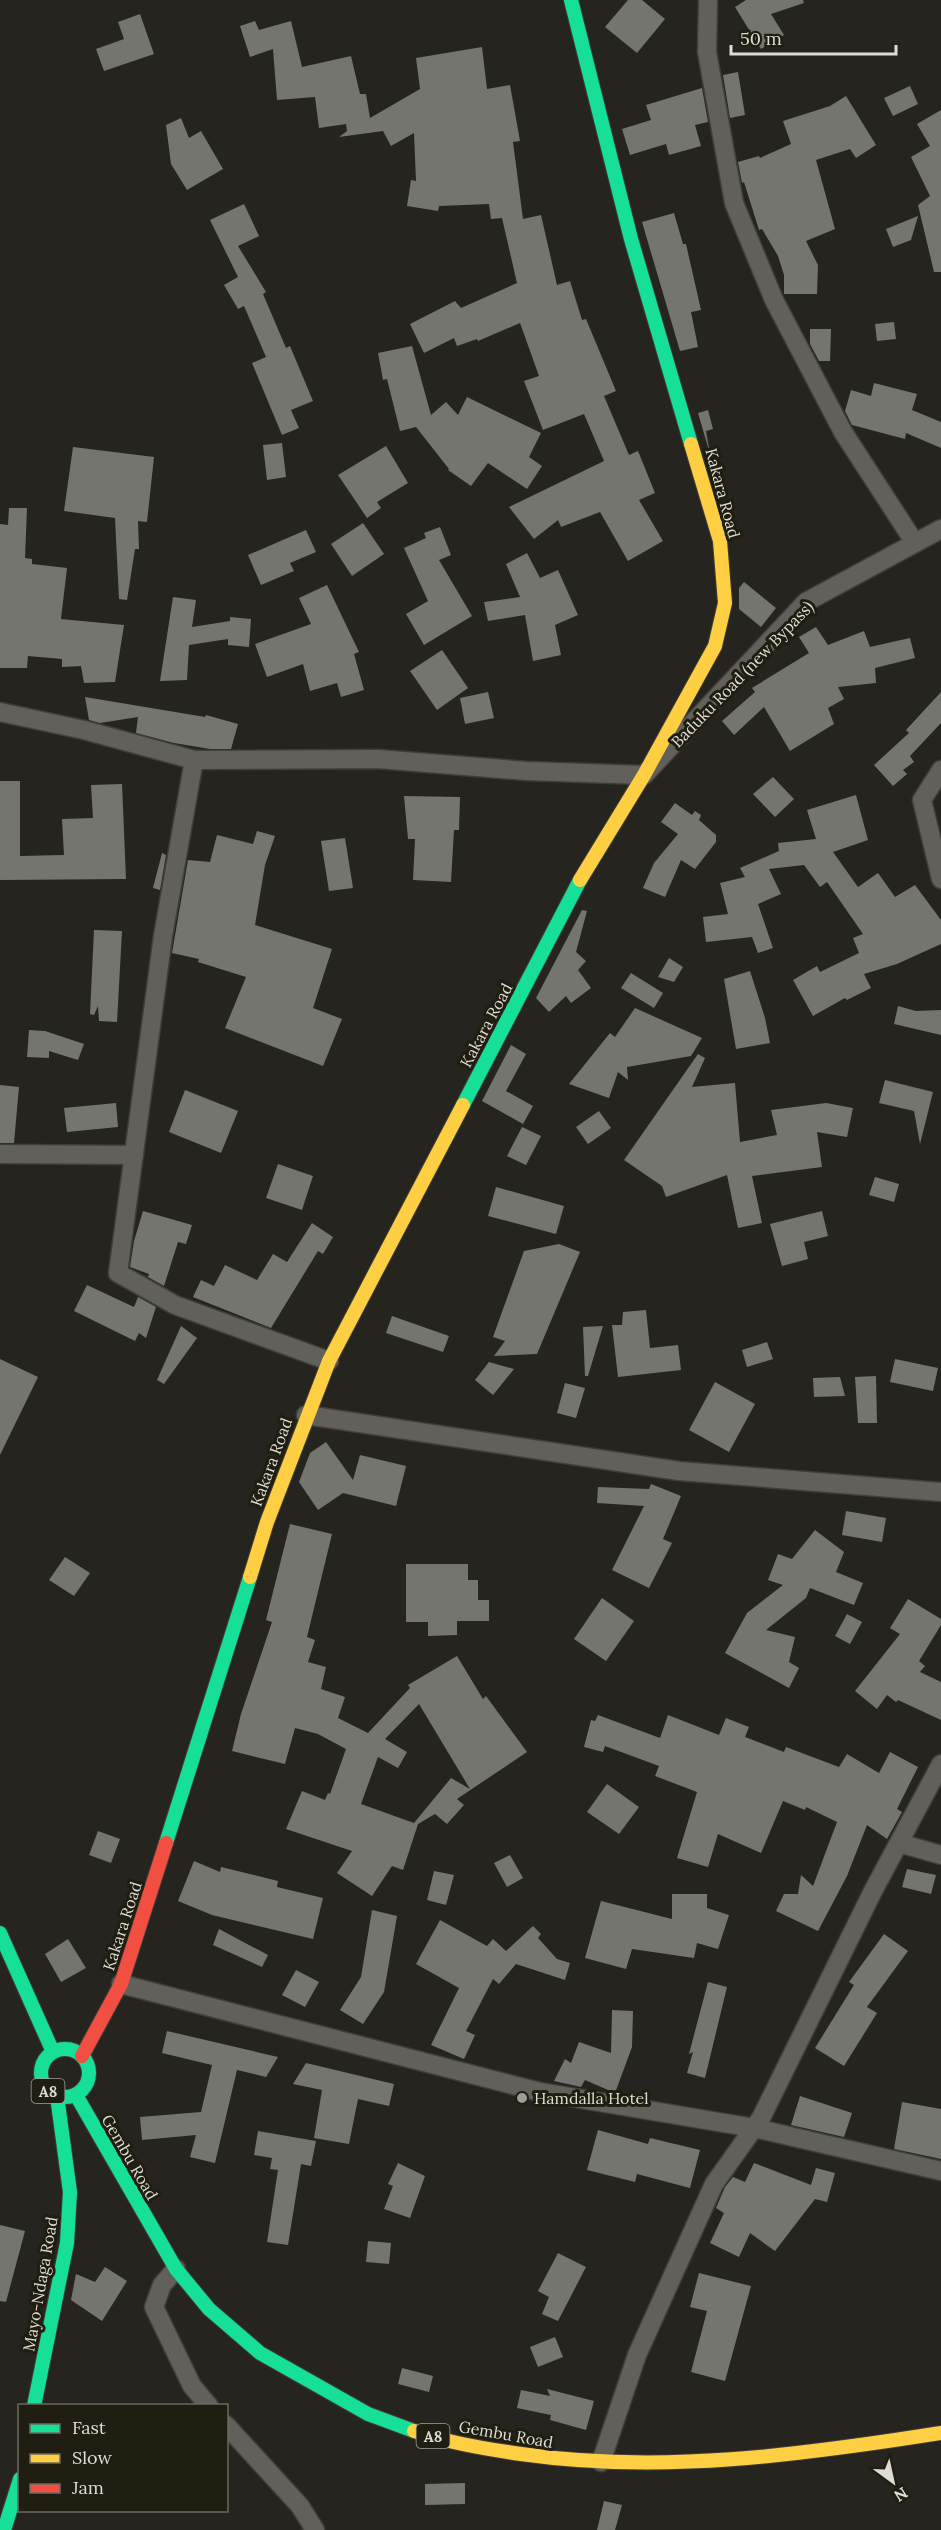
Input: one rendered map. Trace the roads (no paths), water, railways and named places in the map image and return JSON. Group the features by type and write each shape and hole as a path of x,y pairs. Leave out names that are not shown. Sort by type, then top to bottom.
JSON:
{"street":[{"name":"Kakara Road","path":"82,2056 121,1984 267,1522 328,1361 594,854 644,776 715,646 725,603 720,541 631,240 571,0"},
{"path":"708,0 707,52 734,202 774,300 843,432 915,543"},
{"name":"Baduku Road (new Bypass)","path":"644,776 807,602 941,529"},
{"path":"0,712 84,730 194,760 378,759 527,771 644,776"},
{"path":"194,760 163,936 118,1273 176,1305 328,1361"},
{"path":"941,770 922,800 941,879"},
{"path":"0,1154 134,1155"},
{"path":"306,1415 679,1471 941,1492"},
{"path":"600,2462 637,2355 714,2184 754,2128 941,1764"},
{"path":"899,1844 941,1855"},
{"path":"0,1933 53,2052 69,2049 82,2056"},
{"path":"121,1984 540,2092 754,2128 941,2171"},
{"name":"A8","path":"53,2052 42,2067 41,2076 49,2092 57,2096 76,2095 87,2085 89,2078 87,2062 82,2056"},
{"name":"Gembu Road","path":"76,2095 176,2269 209,2309 260,2353 368,2414 426,2435 492,2450 569,2461 646,2463 741,2460 851,2447 941,2433"},
{"name":"Mayo-Ndaga Road","path":"34,2404 67,2243 70,2192 57,2096"},
{"path":"176,2269 162,2285 154,2307 192,2386 207,2404"},
{"path":"228,2427 300,2506 315,2530"},
{"path":"4,2530 18,2488"}],"place":[{"name":"Hamdalla Hotel","path":"522,2098"}]}
